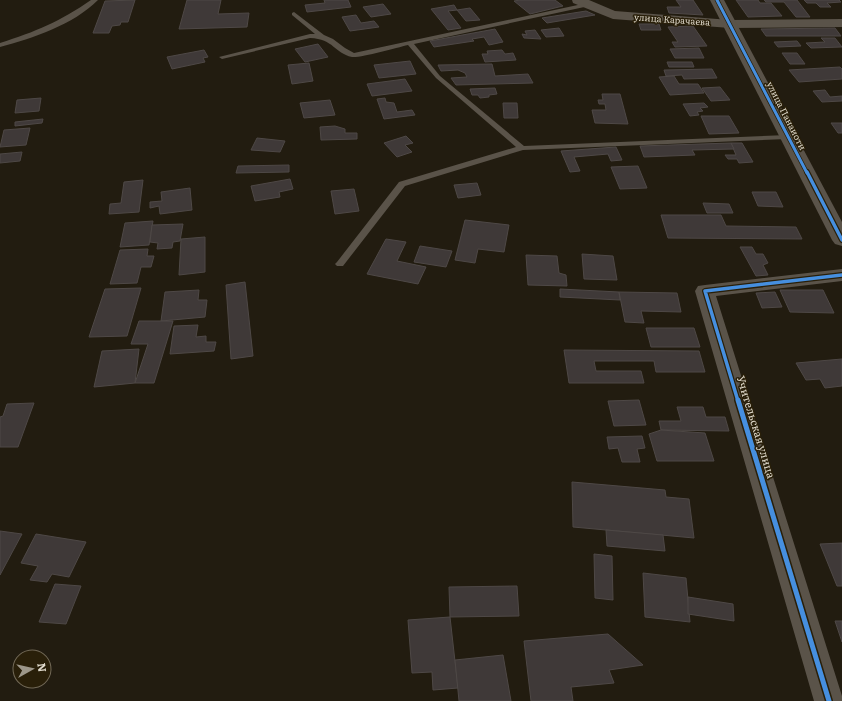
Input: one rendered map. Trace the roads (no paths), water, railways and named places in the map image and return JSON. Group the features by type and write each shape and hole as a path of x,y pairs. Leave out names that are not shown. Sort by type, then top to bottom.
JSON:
{"street":[{"name":"улица Панаиоти","path":"717,0 842,240"},
{"name":"улица Карачаева","path":"582,3 613,15 730,24 842,23"},
{"name":"Учительская улица","path":"829,701 705,291 842,275"}],"lane":[{"path":"0,45 38,33 71,17 95,0"},
{"path":"222,57 310,36 330,38 346,53 354,55 582,3"},
{"path":"294,14 321,36"},
{"path":"409,43 438,77 522,148"},
{"path":"340,264 402,184 522,148 787,136"}]}
